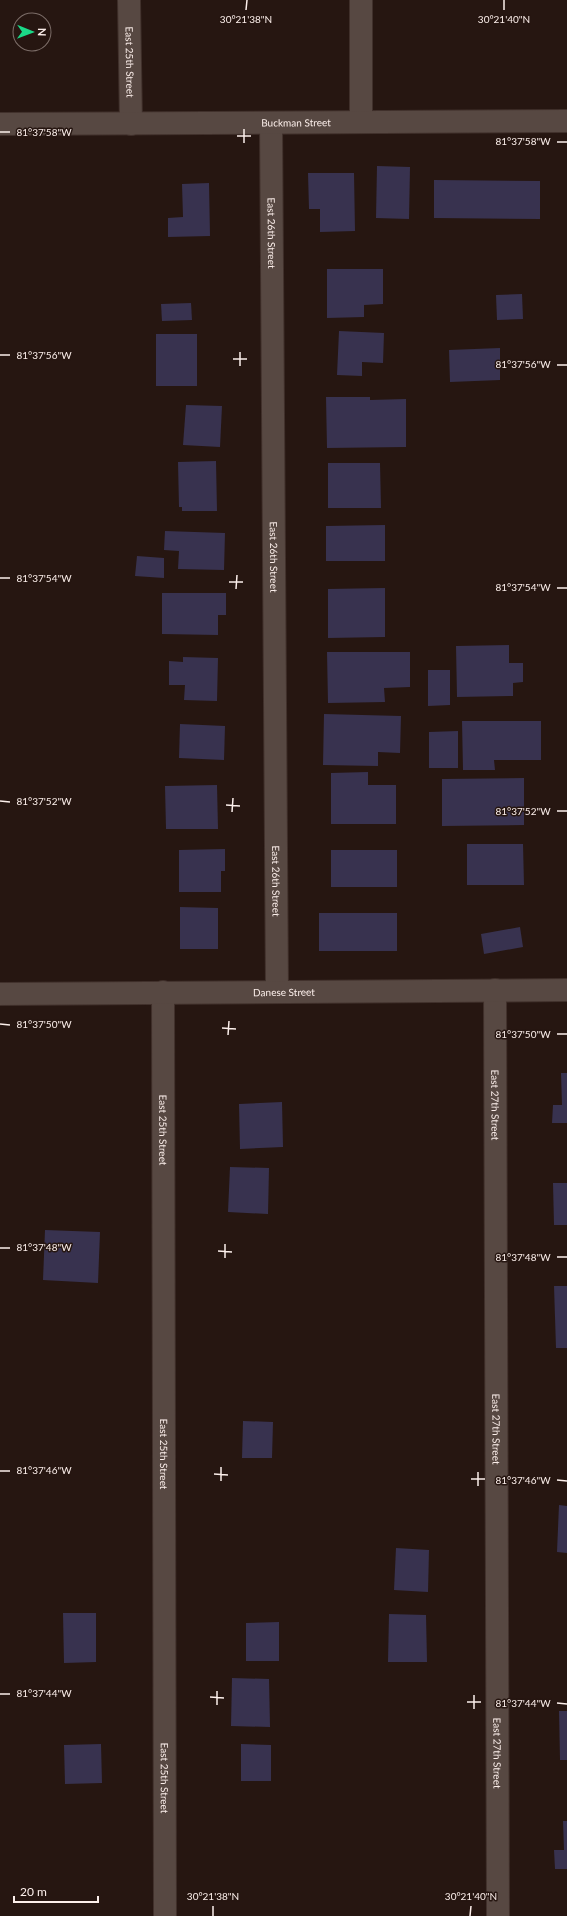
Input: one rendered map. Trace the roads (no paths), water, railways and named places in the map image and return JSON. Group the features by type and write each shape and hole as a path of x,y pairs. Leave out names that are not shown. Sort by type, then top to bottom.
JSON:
{"street":[{"name":"East 25th Street","path":"129,0 131,124"},
{"path":"361,0 361,121"},
{"name":"Buckman Street","path":"0,124 567,121"},
{"name":"East 26th Street","path":"272,123 277,991"},
{"name":"East 27th Street","path":"495,990 498,1916"},
{"name":"Danese Street","path":"0,994 567,990"},
{"name":"East 25th Street","path":"163,992 165,1916"}]}
